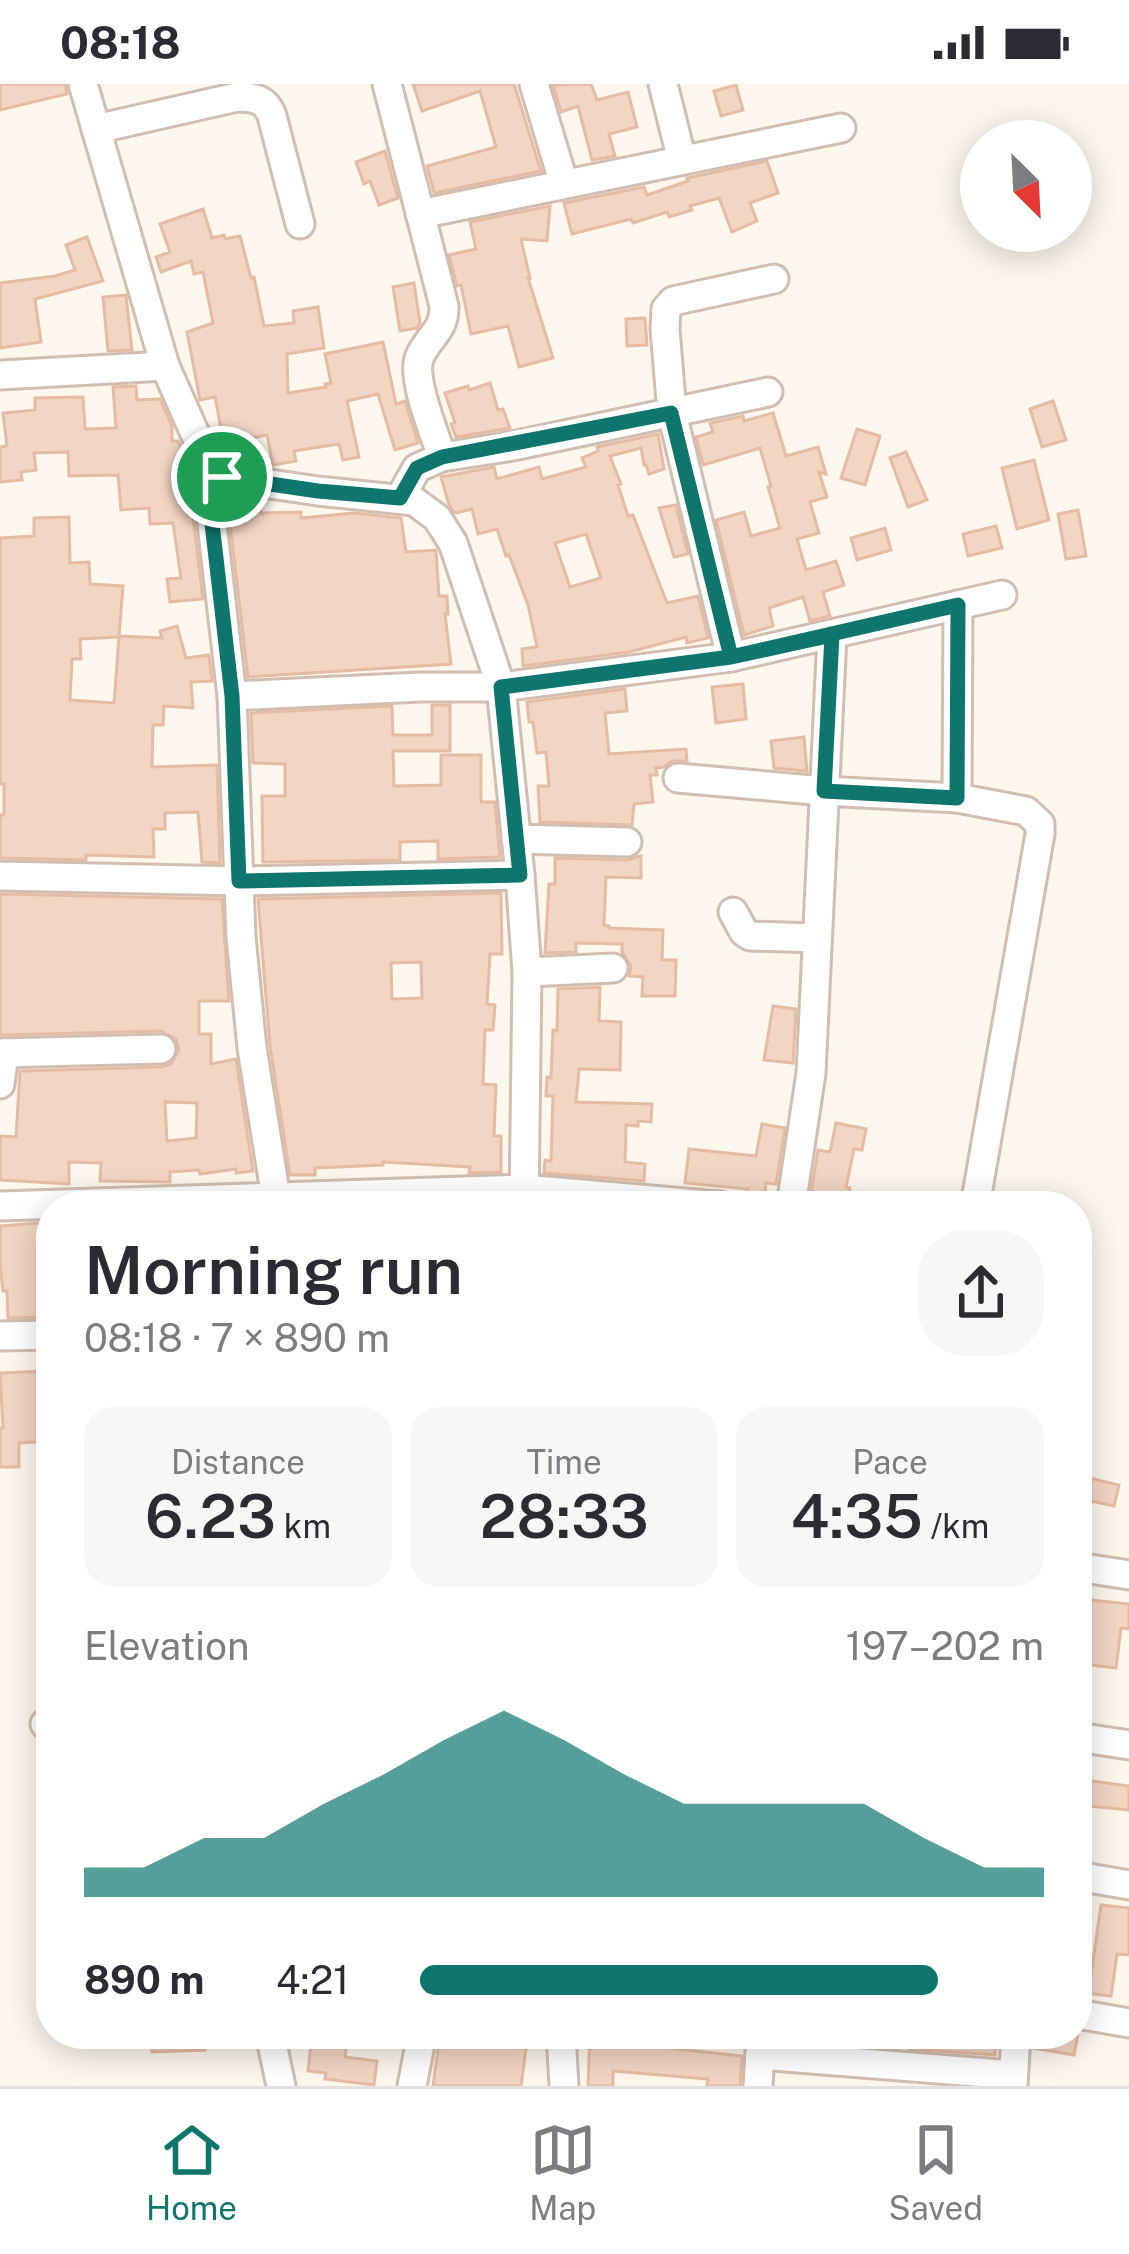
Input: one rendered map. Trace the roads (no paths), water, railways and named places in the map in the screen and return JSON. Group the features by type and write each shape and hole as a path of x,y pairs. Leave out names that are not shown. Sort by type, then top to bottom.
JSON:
{"street":[{"path":"83,84 165,366 202,454 222,477 414,501 446,530 459,560 501,687 526,972 524,1191"},
{"path":"387,84 444,306 441,327 416,368 442,457"},
{"path":"534,84 564,184"},
{"path":"663,84 682,160"},
{"path":"96,129 181,96 257,99 272,116 300,224"},
{"path":"420,214 841,128"},
{"path":"731,657 671,413 665,329 673,302 774,279"},
{"path":"0,375 165,366"},
{"path":"400,498 417,468 442,457 768,392"},
{"path":"222,477 211,515 232,696 241,937 252,1048 275,1191"},
{"path":"232,696 501,687 731,657 1002,595"},
{"path":"957,798 958,605"},
{"path":"793,1191 812,1073 832,635"},
{"path":"678,778 957,798 1026,811 1040,824 978,1191"},
{"path":"516,839 627,842"},
{"path":"0,876 239,881 520,875"},
{"path":"733,912 750,936 816,938"},
{"path":"526,972 613,968"},
{"path":"0,1084 2,1053 161,1049"},
{"path":"0,1206 36,1205"},
{"path":"0,1336 36,1335"},
{"path":"1092,1569 1129,1575"},
{"path":"1092,1739 1129,1745"},
{"path":"1092,1879 1129,1885"},
{"path":"1092,2017 1129,2024"},
{"path":"273,2049 281,2086"},
{"path":"412,2086 419,2049"},
{"path":"562,2049 564,2086"},
{"path":"758,2086 761,2049"},
{"path":"790,2049 1013,2080 1015,2049"}]}
